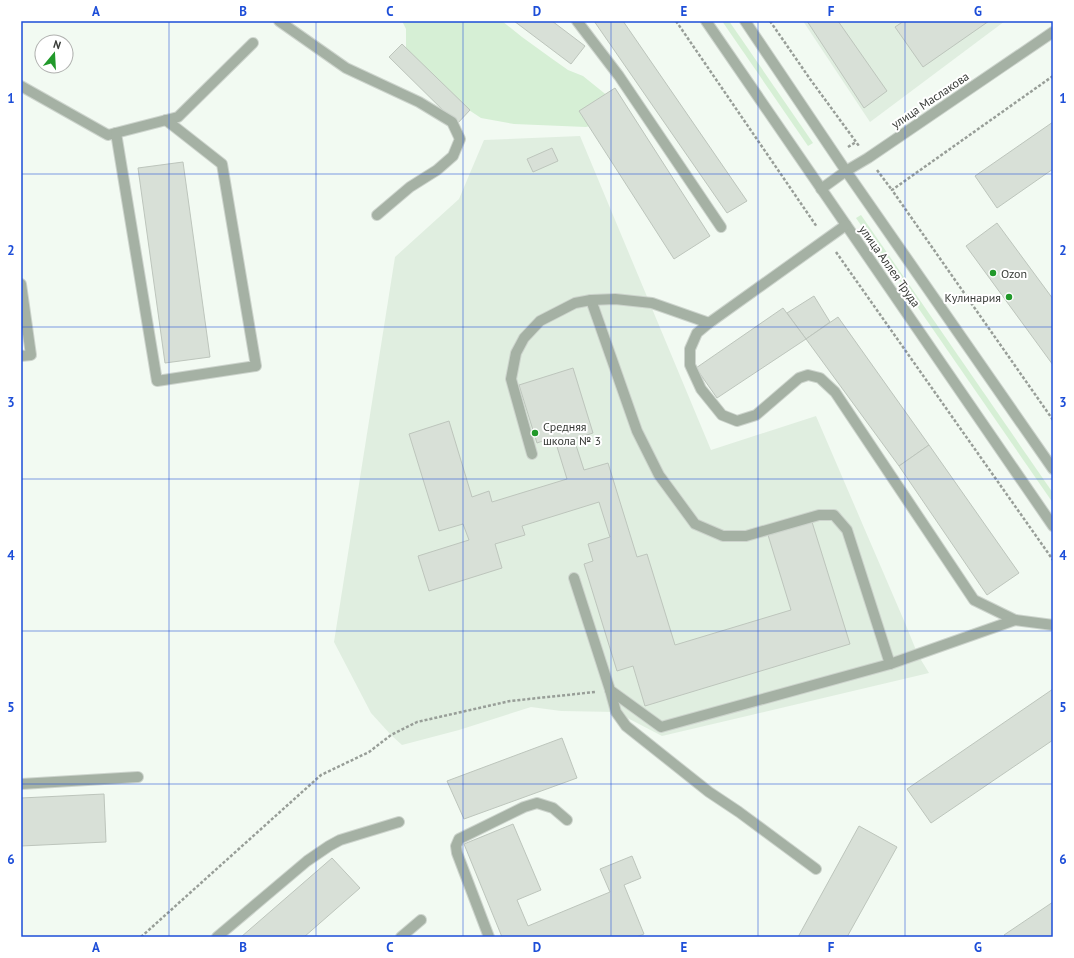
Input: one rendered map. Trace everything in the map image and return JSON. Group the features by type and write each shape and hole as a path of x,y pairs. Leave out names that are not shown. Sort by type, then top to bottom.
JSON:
{"street":[{"path":"279,21 346,68 419,102 452,122 460,139 453,156 437,170 410,187 377,215"},
{"path":"577,21 619,76 721,227"},
{"name":"улица Аллея Труда","path":"706,21 1053,526"},
{"name":"улица Аллея Труда","path":"745,21 846,171 1053,469"},
{"name":"улица Маслакова","path":"821,189 1053,32"},
{"path":"21,86 108,135 178,117 253,43"},
{"path":"116,133 157,381 256,366 222,164 166,120"},
{"path":"846,225 697,333 690,348 690,365 702,389 722,416 737,421 756,415 799,378 808,375 820,378 836,392 974,600 1015,620 1053,625"},
{"path":"21,284 31,355 21,356"},
{"path":"532,454 511,379 516,353 524,338 540,321 575,303 591,300 615,299 652,303 709,323"},
{"path":"591,300 637,431 659,475 695,524 722,536 746,536 819,516 834,515 847,530 890,664"},
{"path":"574,578 616,712 626,726 709,792 739,812 816,869"},
{"path":"610,690 661,727 890,664 1015,620"},
{"path":"21,784 138,777"},
{"path":"489,937 457,854 456,846 459,839 524,807 537,803 553,808 567,820"},
{"path":"217,937 307,861 329,846 340,840 398,822"},
{"path":"401,937 421,920"}],"path":[{"path":"676,21 826,239 868,296 1053,560"},
{"path":"770,21 810,79 892,190 1053,420"},
{"path":"892,190 1053,76"},
{"path":"140,937 321,775 369,752 391,735 417,722 510,701 610,690"}],"shaded area":[{"path":"803,21 1005,21 870,122"},
{"name":"Средняя школа № 3","path":"580,136 711,450 816,416 918,655 929,673 662,736 616,712 561,711 531,707 459,730 402,745 371,713 334,642 395,257 459,199 484,140"}],"green space":[{"path":"402,21 502,21 568,70 583,76 614,101 607,121 586,127 514,124 481,118 428,83 406,56 406,29"},
{"path":"722,21 729,21 813,143 808,146"},
{"path":"861,215 1053,493 1053,503 856,218"}],"building":[{"path":"514,21 552,21 585,46 571,64"},
{"path":"594,21 623,21 747,201 727,213"},
{"path":"807,21 838,21 887,91 864,108"},
{"path":"904,21 989,21 923,67 895,27"},
{"path":"402,44 470,110 457,124 389,57"},
{"path":"615,88 710,236 674,259 579,111"},
{"path":"1053,122 1053,169 997,208 975,176"},
{"path":"552,148 558,161 533,172 527,159"},
{"path":"183,162 210,357 165,363 138,168"},
{"path":"997,223 1053,299 1053,365 966,246"},
{"path":"814,296 830,322 806,339 787,313"},
{"path":"783,308 806,339 717,398 696,368"},
{"path":"838,317 929,445 899,466 806,339"},
{"path":"573,368 593,433 574,439 584,470 608,463 637,557 647,554 675,645 791,610 768,535 812,522 850,644 645,706 633,666 617,671 584,564 593,561 588,544 610,537 599,502 522,526 525,535 495,544 502,568 429,591 418,556 469,540 463,524 439,531 409,434 449,421 472,497 489,491 492,502 567,479 554,437 537,443 519,385"},
{"path":"929,445 1019,573 987,595 899,466"},
{"path":"1053,689 1053,740 931,823 907,789"},
{"path":"562,738 577,778 464,819 447,781"},
{"path":"104,794 106,842 21,846 21,798"},
{"path":"513,824 541,890 517,900 528,926 610,892 600,869 632,856 641,878 624,885 644,934 636,937 502,937 464,844"},
{"path":"859,826 897,847 847,937 798,937"},
{"path":"332,858 360,888 304,937 241,937"},
{"path":"1053,902 1053,937 1006,937 1004,935"}],"place":[{"name":"Ozon","path":"993,273"},
{"name":"Кулинария","path":"1009,297"},
{"name":"Средняя школа № 3","path":"535,433"}]}
